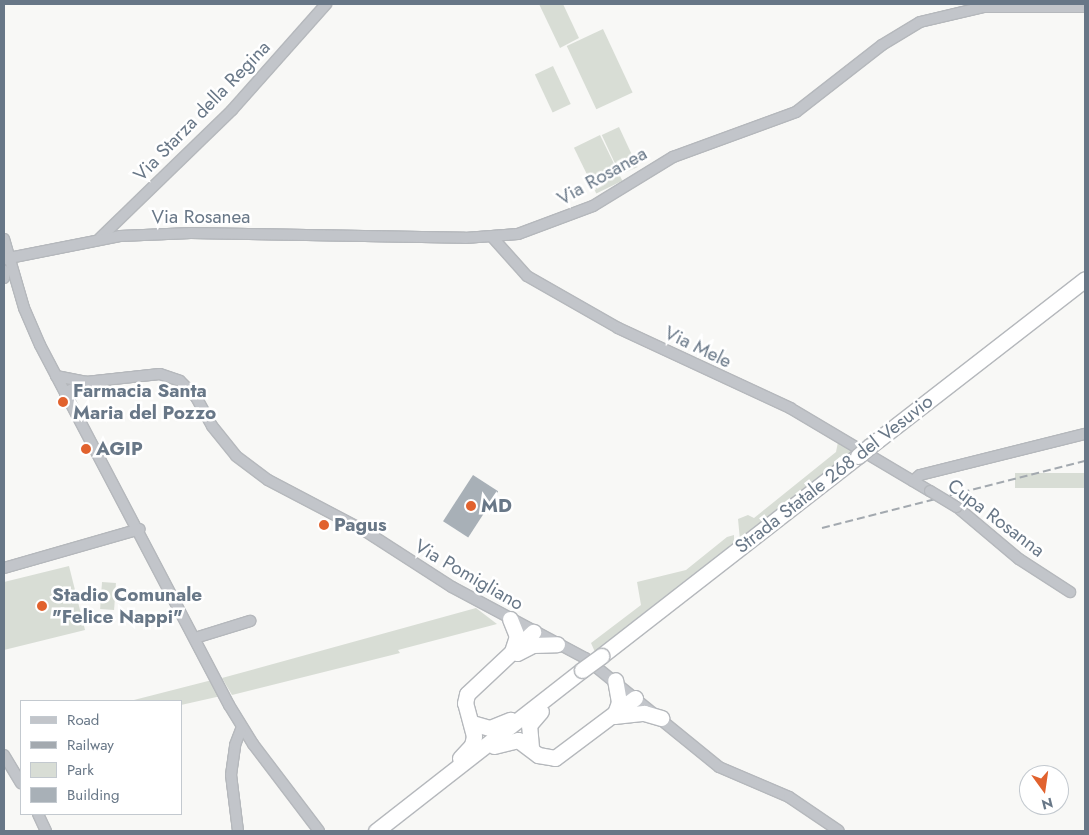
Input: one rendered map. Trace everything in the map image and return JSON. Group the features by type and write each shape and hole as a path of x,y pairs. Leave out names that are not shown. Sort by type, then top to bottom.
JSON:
{"highway":[{"name":"Strada Statale 268 del Vesuvio","path":"569,680 1085,279"},
{"path":"509,657 517,636 510,619"},
{"path":"434,786 472,745 472,723 465,703 467,694 509,657 533,632"},
{"path":"509,657 533,645 557,644"},
{"path":"376,831 569,680"},
{"path":"531,747 528,732 533,718 569,680"},
{"path":"614,716 619,702 615,680"},
{"path":"452,772 504,741 518,740 531,747 538,755 555,758 614,716 635,698"},
{"path":"472,723 497,727 544,700"},
{"path":"614,716 644,713 661,718"}],"street":[{"name":"Via Starza della Regina","path":"99,239 232,110 326,4"},
{"name":"Via Rosanea","path":"7,268 99,239 191,233 493,238 545,226 593,206 673,157 796,112 882,45 920,22 984,7 1085,7"},
{"name":"Via Mele","path":"493,238 527,276 618,328 790,408 900,474"},
{"path":"5,243 7,268 56,376 140,530 242,727 319,831"},
{"name":"Via Pomigliano","path":"56,376 86,382 160,374 180,381 196,397 229,448 268,480 365,531 510,619 557,644 615,680 719,768 789,797 839,831"},
{"name":"Via Pomigliano","path":"65,393 86,382"},
{"path":"913,482 920,475 1085,434"},
{"name":"Cupa Rosanna","path":"900,474 957,507 1019,559 1070,592"},
{"path":"4,568 140,530"},
{"path":"195,638 250,621"},
{"path":"238,831 231,775 235,744 242,727"},
{"path":"4,755 20,781"},
{"path":"38,815 46,831"}],"green space":[{"path":"539,4 563,4 579,38 560,48"},
{"path":"603,29 633,92 596,109 567,46"},
{"path":"553,66 571,104 553,113 535,74"},
{"path":"619,127 638,167 620,175 602,135"},
{"path":"600,135 622,181 596,194 574,148"},
{"path":"838,442 855,449 740,540 738,519 748,515 754,518 836,452"},
{"path":"1015,473 1085,473 1085,488 1015,488"},
{"path":"734,535 734,545 595,652 591,643 641,605 637,582 686,570 727,537"},
{"name":"Stadio Comunale \"Felice Nappi\"","path":"69,566 85,630 4,650 4,582"},
{"path":"102,582 116,583 114,610 100,609"},
{"path":"476,608 497,624 398,650 400,653 232,695 222,678"},
{"path":"212,680 221,696 182,705 182,700 134,700"}],"building":[{"name":"MD","path":"473,475 498,491 468,537 443,521"}],"railway":[{"path":"822,528 1085,461"}],"place":[{"name":"Farmacia Santa Maria del Pozzo","path":"63,402"},
{"name":"AGIP","path":"86,449"},
{"name":"MD","path":"471,506"},
{"name":"Pagus","path":"324,525"},
{"name":"Stadio Comunale \"Felice Nappi\"","path":"42,606"}]}
